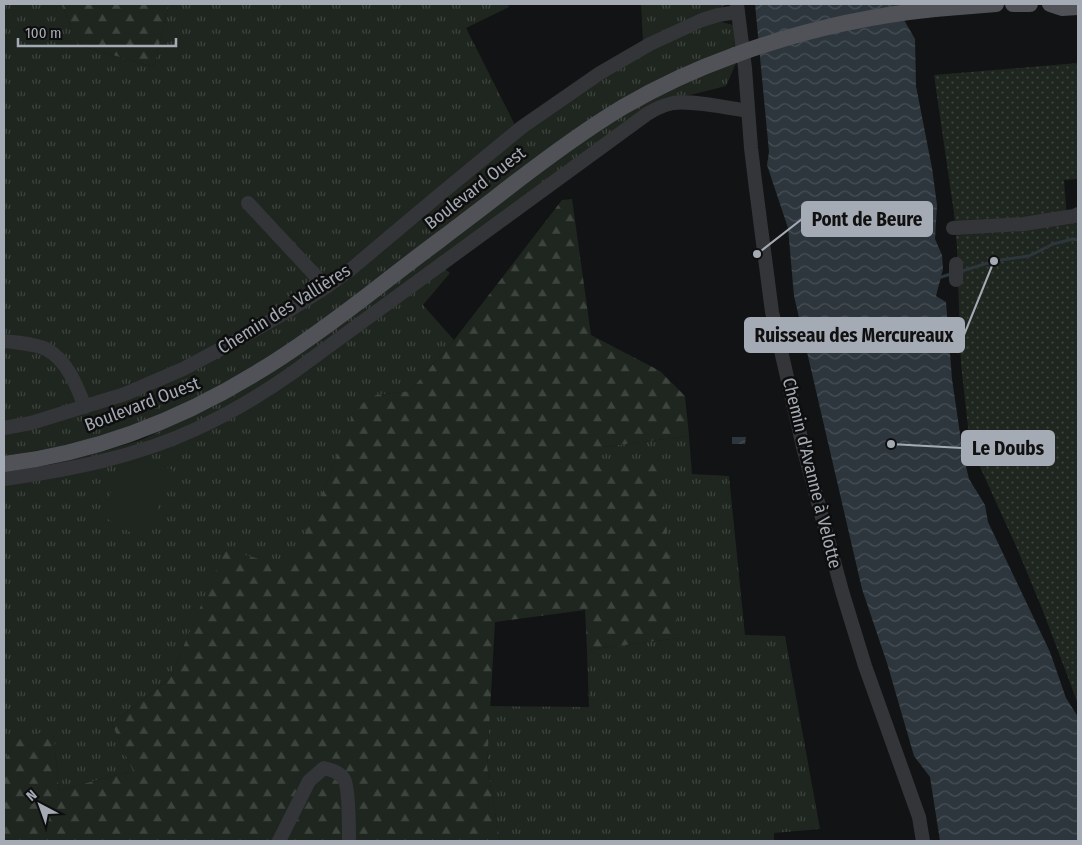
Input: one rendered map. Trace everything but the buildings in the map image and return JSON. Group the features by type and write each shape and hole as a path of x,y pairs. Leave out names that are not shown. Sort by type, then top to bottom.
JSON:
{"main road":[{"name":"Boulevard Ouest","path":"4,464 72,452 114,440 173,417 222,393 309,339 540,163 581,134 623,108 688,73 774,41 815,29 879,16 935,8 996,4"},
{"path":"1014,4 1030,4"},
{"path":"1050,4 1062,8 1078,7"}],"street":[{"name":"Chemin d'Avanne à Velotte","path":"738,8 756,189 772,312 801,438 842,591 865,666 919,817 923,841"},
{"name":"Chemin des Vallières","path":"4,428 31,423 125,394 183,369 280,316 351,269 522,127 600,73 650,44 702,20 738,8"},
{"path":"4,479 70,469 127,454 194,430 243,404 302,366 655,110 673,103 683,103 748,111"},
{"path":"248,203 326,287"},
{"path":"953,228 1024,224 1078,214"},
{"path":"956,264 956,280"},
{"path":"4,341 45,349 58,358 69,371 85,407"},
{"path":"279,841 309,781 324,768 334,770 346,781 349,841"}],"green space":[{"path":"4,4 62,4 78,45 154,67 169,4 508,4 509,7 466,28 515,125 320,285 232,337 137,384 57,412 4,422"},
{"path":"62,4 169,4 154,67 78,45"},
{"path":"641,4 728,4 643,42"},
{"path":"714,20 733,25 735,48 672,73 258,364 202,396 137,424 70,445 4,456 4,433 238,345 522,133 614,69"},
{"path":"737,61 726,86 658,103 264,388 195,426 124,451 4,476 4,471 45,466 141,440 210,408 262,379 554,161 602,128 671,88"},
{"path":"1078,63 1078,179 1064,180 1067,219 1078,215 1078,704 1016,546 970,445 961,364 954,213 934,75"},
{"path":"572,199 591,335 660,371 685,396 689,436 602,447 602,464 659,462 679,638 587,650 585,610 495,622 487,766 500,841 4,841 4,762 18,738 53,730 59,790 133,771 112,724 170,678 225,549 290,568 356,407 376,395 410,391 454,340 562,200"},
{"path":"444,268 450,273 423,305 454,340 410,391 376,395 356,408 290,569 225,550 170,678 112,724 133,771 59,790 53,731 18,738 4,762 4,484 218,424"},
{"path":"689,436 692,474 729,476 745,635 785,636 820,829 774,833 774,841 500,841 487,766 490,706 589,707 587,650 679,638 601,464 602,447"},
{"path":"146,458 172,470 146,541 104,517 118,467"}],"water":[{"path":"755,4 903,4 904,20 915,39 916,86 932,168 937,205 935,239 942,255 943,269 936,296 946,302 952,379 963,454 969,479 985,505 988,522 1050,652 1066,698 1078,717 1078,841 940,841 930,777 914,756 887,663 862,589 794,296 788,228 767,165 769,152"},
{"path":"732,437 746,437 745,444 732,444"}],"waterway":[{"path":"959,272 994,261 1029,256 1053,244 1073,239 1078,240"},
{"path":"938,278 951,274"}],"place":[{"name":"Pont de Beure","path":"757,254"},
{"name":"Ruisseau des Mercureaux","path":"994,261"},
{"name":"Le Doubs","path":"891,444"}]}
